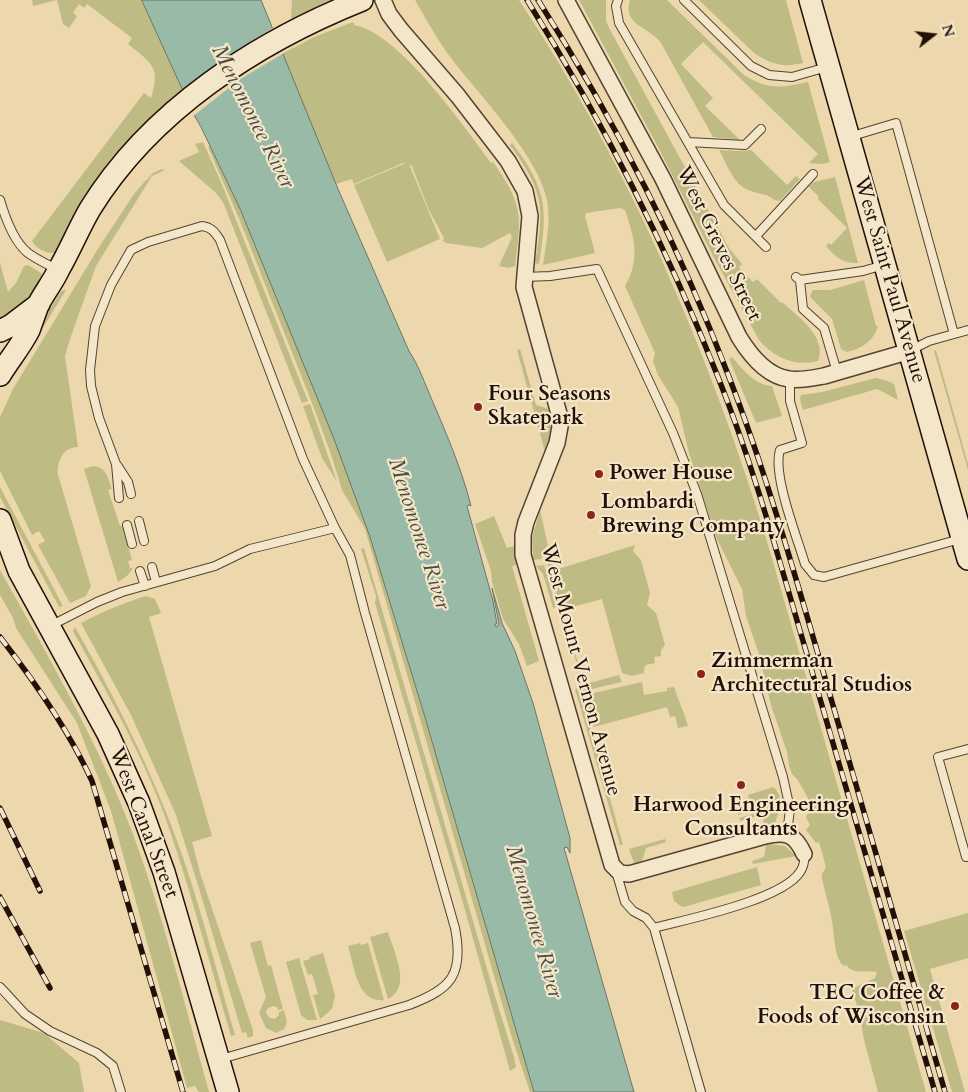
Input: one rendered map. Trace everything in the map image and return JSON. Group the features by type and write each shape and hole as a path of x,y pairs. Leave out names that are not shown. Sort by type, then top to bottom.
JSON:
{"street":[{"path":"0,375 28,331 39,304 59,270 89,210 131,154 190,99 229,70 268,45 308,24 362,0"},
{"name":"West Mount Vernon Avenue","path":"383,0 389,14 401,30 458,96 508,161 525,191 530,216 524,287 561,421 556,443 526,522 523,535 523,555 608,853 615,869"},
{"name":"West Greves Street","path":"566,0 663,179 746,348 760,364 775,376 790,380 824,376 910,351"},
{"name":"West Saint Paul Avenue","path":"810,0 968,559"},
{"path":"0,331 10,326 39,304"},
{"name":"West Canal Street","path":"0,520 19,571"},
{"name":"West Canal Street","path":"0,547 19,571 50,626 108,734 139,803 164,872 228,1092"},
{"path":"615,869 624,875 629,874 773,834 787,834 794,837 804,854"}],"lane":[{"path":"618,0 616,6 618,23 724,205 766,246"},
{"path":"684,0 751,66 769,75 792,76 829,66"},
{"path":"849,137 896,123 954,334"},
{"path":"688,142 745,145 761,129"},
{"path":"756,236 813,174"},
{"path":"0,200 14,234 23,249 59,270"},
{"path":"131,494 128,482 116,464 99,418 92,386 90,370 95,326 111,285 131,250 148,242 202,226 208,226 220,240 303,459 335,528 350,555 364,613 458,944 458,958 454,974 446,986 421,1000 394,1010 218,1060"},
{"path":"837,372 824,328 803,309 798,279 862,271 885,265"},
{"path":"524,277 550,276 597,269 673,433 697,494 783,777 790,809 787,834"},
{"path":"910,351 929,341 968,330"},
{"path":"790,380 790,401 802,444 780,450 777,459 779,476 805,564 814,575 824,578 962,538"},
{"path":"116,464 119,498"},
{"path":"139,521 144,540"},
{"path":"126,524 132,544"},
{"path":"50,626 112,596 215,566 250,549 335,528"},
{"path":"152,568 156,582"},
{"path":"140,571 145,586"},
{"path":"968,749 938,757 966,857 968,857"},
{"path":"654,928 760,898 784,887 800,873 805,862 804,854"},
{"path":"615,869 625,902 633,911 646,918 654,928 701,1092"},
{"path":"0,987 25,1014 50,1031 97,1053 113,1066 121,1092"}],"shaded area":[{"path":"32,0 57,0 33,6"},
{"path":"57,0 142,0 183,90 132,136 105,166 84,197 55,253 48,253 36,246 32,241 144,93 151,98 155,79 152,66 128,44 132,38 87,4 84,8 79,4 73,13 77,16 69,28 63,24"},
{"path":"292,0 330,0 291,19"},
{"path":"415,0 519,0 597,130 632,197 664,265 721,405 769,548 926,1092 878,1092 852,989 875,978 877,972 853,970 846,965 844,966 838,957 822,879 822,874 826,867 819,842 816,843 806,830 810,825 806,817 810,809 808,798 792,774 789,766 787,752 771,705 759,654 746,616 742,589 716,537 689,453 678,407 658,375 653,361 655,353 625,286 633,267 634,248 625,210 620,208 586,213 585,216 595,253 543,265 548,232 548,216 547,200 541,182 520,145 446,51"},
{"path":"579,0 606,0 606,20 608,26 729,248 742,264 739,268 753,282 757,279 781,303 803,320 815,335 819,344 818,361 801,363 786,360 771,352 759,340"},
{"path":"630,0 667,0 744,75 752,80 775,86 790,86 808,82 830,162 822,164 809,163 818,154 703,42 681,64 713,98 705,106 740,140 713,137 661,43 656,37 633,21 629,9"},
{"path":"699,0 786,0 803,63 783,65 760,57"},
{"path":"353,22 354,25 371,31 390,44 410,62 447,105 491,163 493,162 508,184 515,200 519,218 515,266 508,268 499,266 512,237 510,233 482,248 443,241 444,238 428,208 412,166 409,164 440,239 387,262 354,185 406,163 354,184 352,179 336,184 282,54 314,37"},
{"path":"203,142 221,182 308,401 302,403 223,202 216,193 179,161 199,152 195,144"},
{"path":"512,143 532,173 542,200 544,228 539,264 535,263 540,228 539,201 530,175 510,145"},
{"path":"218,144 318,399 334,418 424,714 534,1092 530,1092 512,1038 365,529 342,490 312,403 240,221 208,147"},
{"path":"719,150 751,150 787,185 796,176 800,179 780,201 776,200 741,186"},
{"path":"162,169 165,170 152,176 96,266 65,356 78,447 68,449 62,456 58,475 91,586 86,596 70,603 38,545 45,541 39,531 32,535 0,471 0,417 13,389 99,247 134,194 153,173"},
{"path":"835,177 858,263 840,259 826,246 829,243 831,245 847,228 818,199 819,197 808,186 814,182"},
{"path":"0,263 8,292 16,283 24,266 28,265 41,273 43,277 24,303 0,322"},
{"path":"864,280 876,326 878,326 876,332 866,344 847,352 841,349 832,319 810,295 813,290 830,290"},
{"path":"66,290 19,365 17,363 61,291"},
{"path":"520,349 536,405 549,409 551,430 545,452 517,350"},
{"path":"936,350 968,464 968,470 934,351"},
{"path":"732,357 755,380 772,386 782,416 756,423 729,359"},
{"path":"876,378 894,384 898,400 877,389 803,410 800,400 801,395 822,392"},
{"path":"310,404 337,482 322,458 303,406"},
{"path":"93,466 101,468 108,477 112,489 108,490 120,526 122,526 132,560 128,561 130,568 133,568 128,575 118,582 84,469"},
{"path":"0,487 63,606 59,607 0,497"},
{"path":"540,510 548,546 541,559 533,560 532,538"},
{"path":"494,516 507,548 514,546 516,565 512,566 539,661 527,666 519,644 503,619 492,582 491,571 475,524"},
{"path":"635,545 633,551 641,560 650,593 647,605 656,613 665,645 661,650 661,656 654,657 655,663 646,665 644,673 632,676 622,673 602,599 561,610 546,558 549,551 555,570"},
{"path":"364,548 514,1057 516,1067 510,1071 375,603 376,596 361,549"},
{"path":"544,565 556,607 553,608 543,574 536,566"},
{"path":"0,570 88,733 133,834 164,930 209,1092 199,1092 195,1086 187,1088 111,811 77,723 16,628 13,618 0,595"},
{"path":"146,596 155,599 161,613 149,617 212,836 192,842 201,876 253,1030 253,1036 248,1038 246,1032 242,1033 176,815 131,715 81,623 113,608"},
{"path":"572,622 573,626 570,630 574,641 574,652 579,664 585,666 585,668 579,671 565,624"},
{"path":"75,627 125,721 168,817 196,897 235,1035 231,1036 191,897 155,790 110,698 73,631"},
{"path":"619,675 622,682 583,691 582,685"},
{"path":"642,682 644,695 667,691 667,688 674,687 688,726 678,728 675,716 670,717 667,707 594,727 585,695"},
{"path":"579,688 623,845 620,845 575,689"},
{"path":"773,787 777,791 780,800 780,809 775,824 763,827 764,814 740,821 739,818 765,810 763,807 738,815 736,807 750,803 748,795"},
{"path":"665,839 666,842 646,848 642,861 634,863 629,849"},
{"path":"766,845 785,846 796,856 753,864 752,861 764,857"},
{"path":"757,867 761,885 682,907 674,901 672,892"},
{"path":"968,913 968,958 930,969 965,1092 952,1092 904,931"},
{"path":"388,932 397,958 400,977 399,986 388,999 370,937"},
{"path":"261,940 268,966 271,965 283,1009 278,1010 277,1007 273,1006 267,1009 266,1013 270,1018 275,1019 279,1012 284,1010 287,1022 284,1029 276,1033 266,1028 259,1013 266,997 250,943"},
{"path":"360,943 361,945 368,943 384,1000 375,1000 368,996 358,982 348,946"},
{"path":"323,953 335,995 332,1009 320,1019 313,995 318,994 312,974 308,975 303,961"},
{"path":"299,958 317,1020 307,1020 301,1015 286,962"},
{"path":"0,1020 44,1033 79,1063 84,1092 0,1092"}],"water":[{"name":"Menomonee River","path":"142,0 261,0 338,189 449,439 463,479 471,506 467,506 493,601 497,624 495,626 497,627 499,624 492,588 502,623 515,651 533,703 570,838 570,853 567,847 564,848 634,1092 534,1092 424,714 370,537 334,439 241,211 194,115"}],"pier":[{"path":"274,27 284,53 239,80 192,117 181,92 226,57"}],"railway":[{"path":"527,0 555,45 631,184 677,279 732,413 779,558 935,1092"},
{"path":"538,0 619,137 667,231 710,328 744,417 796,579 945,1092"},
{"path":"0,637 50,706 92,781 183,1092"},
{"path":"0,808 40,891"},
{"path":"0,897 50,988"}],"place":[{"name":"Four Seasons Skatepark","path":"478,407"},
{"name":"Power House","path":"599,474"},
{"name":"Lombardi Brewing Company","path":"591,515"},
{"name":"Zimmerman Architectural Studios","path":"701,674"},
{"name":"Harwood Engineering Consultants","path":"741,785"},
{"name":"TEC Coffee & Foods of Wisconsin","path":"955,1006"}]}
